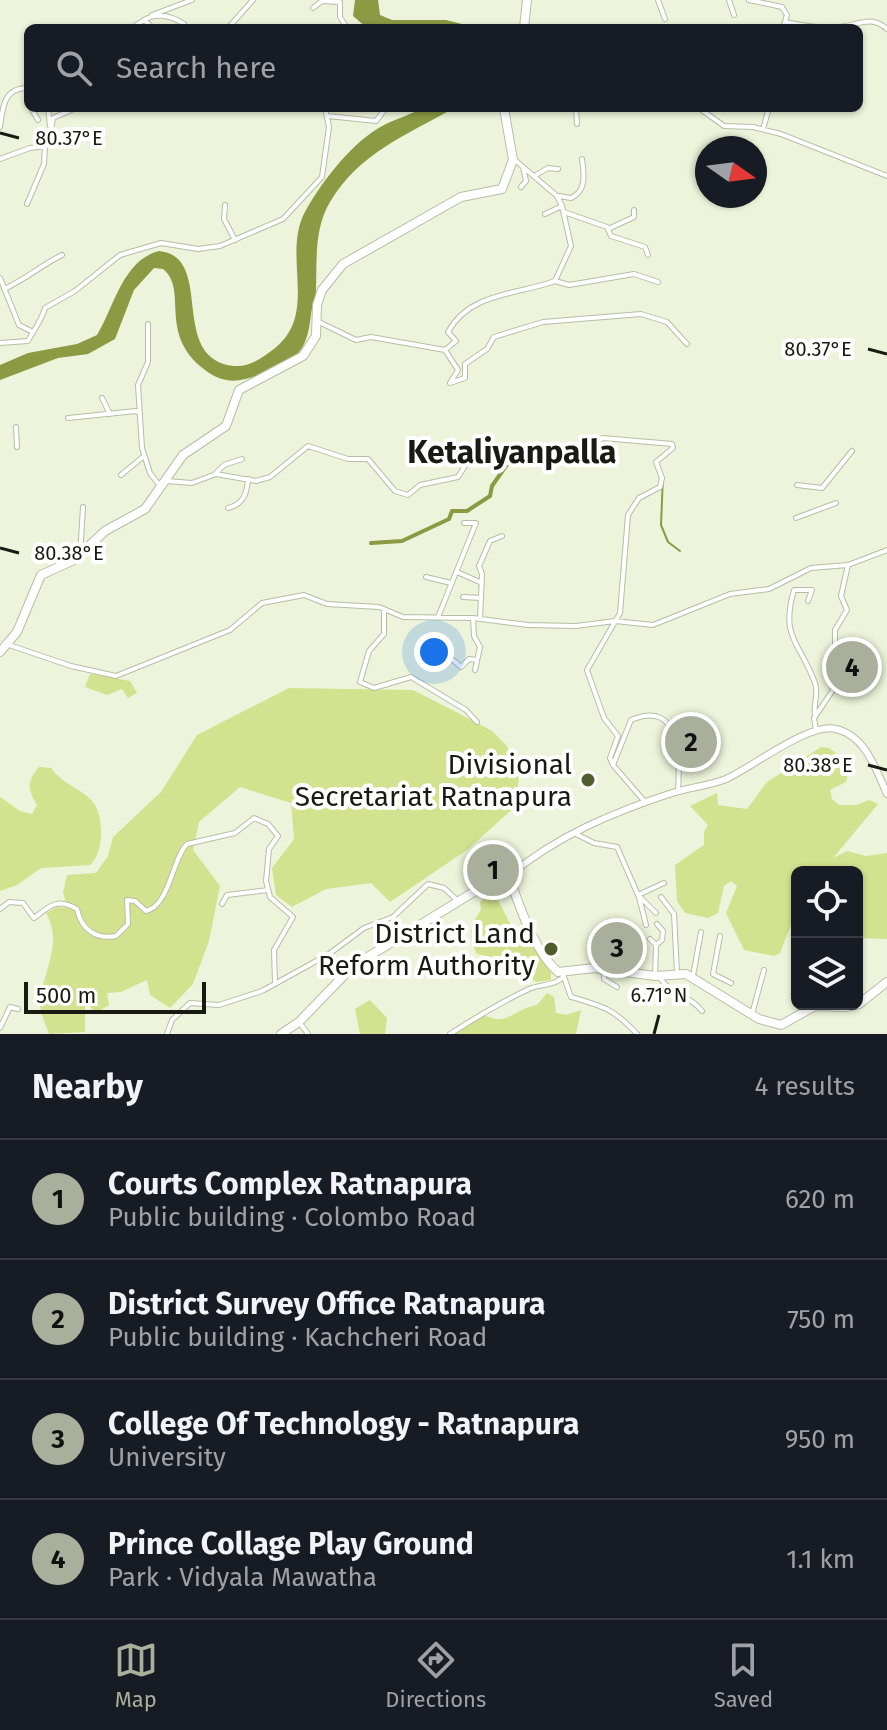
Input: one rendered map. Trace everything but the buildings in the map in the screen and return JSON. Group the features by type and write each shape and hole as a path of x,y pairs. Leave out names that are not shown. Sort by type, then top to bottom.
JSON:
{"highway":[{"path":"524,24 527,0"},
{"path":"0,652 9,645 41,575 80,556 105,531 145,509 183,455 226,426 239,390 303,356 316,336 322,290 337,268 461,197 502,189 513,160 504,112"},
{"path":"281,1034 299,1022 353,966 506,876 550,965 564,975 588,968 657,976 677,973 693,976 769,1024 781,1025 815,1006 846,1007 859,1004 886,983"}],"main road":[{"path":"506,876 574,833 645,802 725,779 816,730 836,729 853,736 873,762 887,794"}],"street":[{"path":"138,24 152,15 192,0"},
{"path":"232,24 253,0"},
{"path":"658,0 665,19"},
{"path":"729,0 734,15"},
{"path":"749,0 782,7 787,15 786,22 806,24"},
{"path":"313,8 322,1 340,1 340,17 344,24"},
{"path":"152,15 172,17 184,24"},
{"path":"144,20 148,24"},
{"path":"847,24 876,21 887,29"},
{"path":"0,127 8,93 14,88 24,88"},
{"path":"33,112 38,120"},
{"path":"27,204 44,164 45,146 50,139 48,112"},
{"path":"50,126 53,118 67,112"},
{"path":"0,343 8,340 25,343 31,331 40,324 45,308 75,291 104,264 120,255 155,244 198,249 235,240 283,219 322,177 326,112"},
{"path":"328,116 376,121 383,112"},
{"path":"576,112 577,124"},
{"path":"705,112 724,126 763,129 887,176"},
{"path":"763,129 768,112"},
{"path":"0,159 12,158 23,149 45,146"},
{"path":"513,160 536,175 548,191 571,198 580,192 584,184 582,159"},
{"path":"521,187 526,181 523,165"},
{"path":"536,175 548,168 558,169"},
{"path":"555,281 571,246 557,196"},
{"path":"225,205 224,219 235,240"},
{"path":"545,214 563,209 608,229 611,236 645,247 648,255"},
{"path":"608,229 634,217 634,210"},
{"path":"4,289 11,283 30,277 40,266 62,255"},
{"path":"445,350 456,341 448,332 476,303 555,281 569,285 634,274 658,282"},
{"path":"0,278 19,325 31,331"},
{"path":"316,321 356,340 371,337 445,350 457,367 457,375 450,381 452,384 465,378 465,364 487,349 494,337 543,322 641,314 667,322 687,344"},
{"path":"148,324 148,362 138,385 144,456 150,473 164,484 192,483 242,459"},
{"path":"102,398 110,414"},
{"path":"68,418 136,411 140,414"},
{"path":"16,427 17,447"},
{"path":"215,474 256,481 270,477 308,446 348,459 368,459 395,491 408,495 420,485 458,477 468,461 527,464 603,438 672,444 673,448 656,462 662,478 660,487 639,498 628,515 621,605 587,670 604,718 618,736 610,758 613,765 645,802"},
{"path":"797,485 822,488 852,451"},
{"path":"121,475 144,456"},
{"path":"228,508 238,505 246,495 248,479"},
{"path":"796,518 836,503"},
{"path":"80,556 83,507"},
{"path":"438,617 476,523 464,523"},
{"path":"480,619 482,583 479,566 486,545 502,536"},
{"path":"9,645 71,666 116,676 230,630 262,603 304,595 327,604 384,609 403,617 473,618 576,626 615,621 653,625 730,594 769,589 811,568 848,565 887,550"},
{"path":"815,715 836,682 835,630 847,610 841,596 848,565"},
{"path":"457,572 482,583"},
{"path":"426,577 452,583"},
{"path":"808,601 812,590 793,591 788,605 788,627 816,685 816,730"},
{"path":"463,597 481,598"},
{"path":"384,609 384,634 369,651 360,682 374,688 411,677 466,710 477,722"},
{"path":"473,618 474,636 480,647 475,670"},
{"path":"444,660 453,660 461,667 468,660 477,660"},
{"path":"613,765 631,720 643,716 664,721 676,737 682,774 678,791"},
{"path":"0,909 9,902 23,903 34,918 45,906 59,903 73,906 79,921 90,932 106,937 116,936 128,924 127,900 135,901 146,911 155,908 172,882 187,844 235,833 254,818 268,824 278,836 268,855 268,890 270,897 293,917 274,950 275,983"},
{"path":"574,833 594,843 617,847 639,896 646,925"},
{"path":"639,896 664,883"},
{"path":"167,1034 172,1020 193,1001 219,1005 275,983 329,954 364,928 393,917 428,884 444,888 459,903"},
{"path":"222,904 227,895 268,890"},
{"path":"639,896 656,913"},
{"path":"661,897 674,914 677,973"},
{"path":"656,945 662,940 663,931 657,924"},
{"path":"693,976 701,932"},
{"path":"720,936 713,974 731,983"},
{"path":"650,939 656,945 657,976 672,989 694,999 702,1011"},
{"path":"605,969 604,979 617,987"},
{"path":"752,1014 764,970"},
{"path":"450,1034 487,1010 529,989 559,981 564,975"},
{"path":"564,975 571,997 590,1000 618,1014 637,1034"},
{"path":"711,987 718,977"},
{"path":"0,1028 10,1007 18,1009"},
{"path":"299,1022 308,1034"}],"shaded area":[{"path":"355,0 378,0 380,15 392,20 446,20 462,24 362,24 353,16"},
{"path":"413,112 447,112 370,157 355,170 330,202 319,234 316,291 307,337 298,353 284,364 240,380 219,378 205,370 190,356 182,342 170,278 163,269 154,268 134,290 115,339 88,354 58,358 0,380 0,365 28,353 77,344 97,335 128,274 147,256 159,251 176,257 185,270 196,328 202,346 214,359 239,366 263,357 284,339 293,323 297,305 299,228 306,210 340,162 361,141 384,125"},
{"path":"837,648 872,670 874,675 856,688 840,682"},
{"path":"90,674 130,681 137,693 128,698 122,689 107,695 85,687"},
{"path":"289,688 413,690 460,714 492,731 506,745 519,768 517,805 467,850 390,902 371,883 326,889 292,907 276,895 272,868 294,839 291,803 240,787 199,822 193,850 220,886 209,941 193,984 170,1008 150,995 147,980 121,992 107,993 109,1005 94,1014 85,995 85,1032 49,1034 40,1004 53,947 51,925 46,913 57,907 68,908 63,893 67,875 96,873 108,856 113,837 161,792 197,735"},
{"path":"821,747 829,748 850,764 846,782 830,790 832,799 839,805 857,805 869,800 878,804 833,858 847,851 866,856 887,853 887,939 863,938 863,866 791,866 791,925 780,953 774,956 744,950 726,913 737,886 731,881 724,886 718,913 708,918 685,913 677,901 675,865 704,845 704,832 708,825 690,806 717,793 718,805 747,809 767,782"},
{"path":"39,767 51,768 92,800 100,820 98,852 90,865 41,868 17,885 0,891 0,797 20,811 32,814 37,805 30,782"},
{"path":"494,892 520,943 533,943 551,972 551,980 536,982 506,960 477,954 471,937 472,927 481,910 480,902"},
{"path":"547,993 554,997 556,1013 566,1015 581,1010 576,1034 453,1034 484,1015 505,1018 537,1005"},
{"path":"370,1000 387,1018 385,1034 360,1034 355,1009"}],"waterway":[{"path":"371,543 402,541 449,519 452,511 467,511 490,496 492,486 508,463"},
{"path":"663,476 661,525 668,542 680,551"}],"place":[{"name":"Prince Collage Play Ground","path":"852,667"},
{"name":"District Survey Office Ratnapura","path":"691,742"},
{"name":"Divisional Secretariat Ratnapura","path":"588,780"},
{"name":"Courts Complex Ratnapura","path":"493,870"},
{"name":"College Of Technology - Ratnapura","path":"617,948"},
{"name":"District Land Reform Authority","path":"551,949"}],"district":[{"name":"Ketaliyanpalla","path":"512,452"}]}
